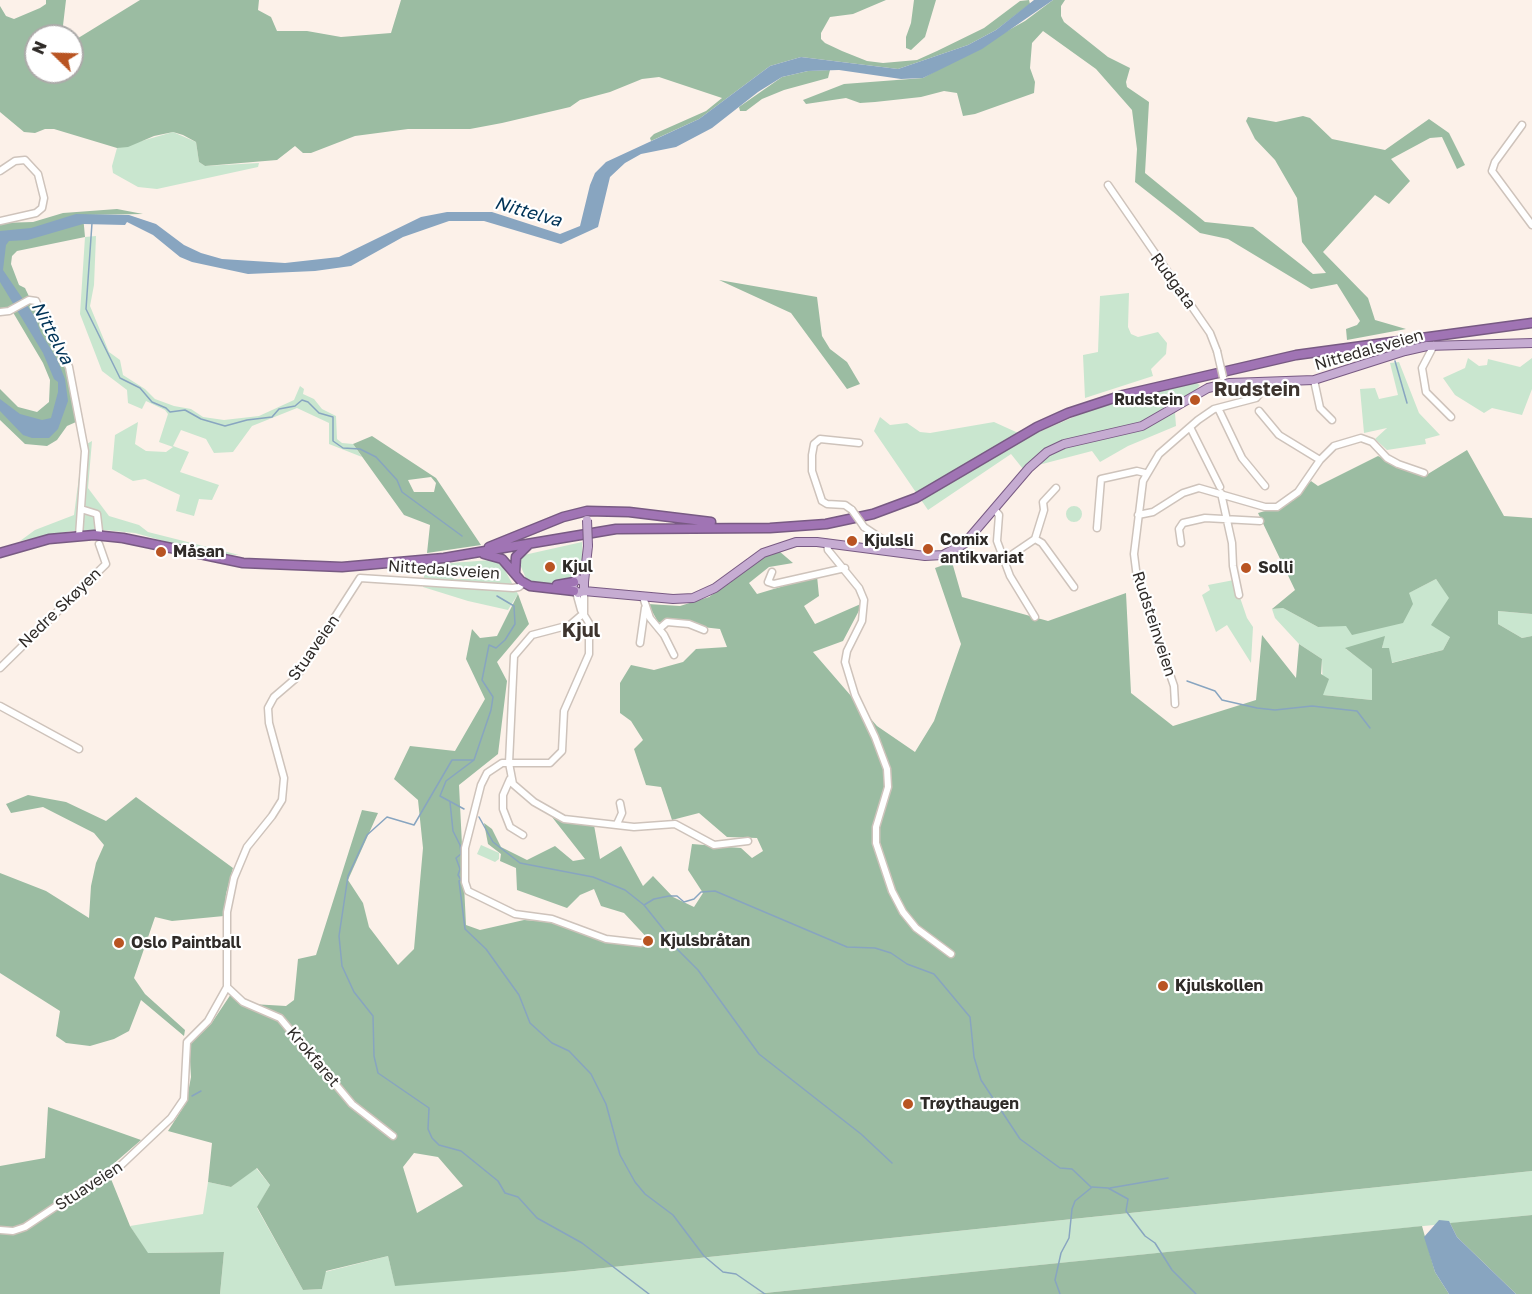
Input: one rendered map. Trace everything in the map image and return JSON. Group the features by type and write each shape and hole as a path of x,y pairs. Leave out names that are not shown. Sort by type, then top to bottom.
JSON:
{"highway":[{"path":"707,526 805,522 845,517 883,507 930,487 1045,419 1084,403 1150,384 1295,351 1532,322"},
{"path":"0,553 49,539 80,536 123,538 208,558 269,566 369,566 458,556 616,529 805,526 854,519 884,510 931,490 1017,438 1058,417 1123,395 1191,377 1350,346 1532,322"},
{"path":"458,556 509,540 563,517 629,512 727,524"},
{"path":"515,573 516,557 529,543"},
{"path":"477,553 500,558 524,583 534,588 579,586"}],"main road":[{"name":"Nittedalsveien","path":"579,586 606,593 643,597 682,599 697,597 715,588 757,557 775,548 802,542 930,556 950,553 964,544 1033,463 1052,449 1142,426 1223,381 1264,383 1314,380 1405,351 1434,345 1532,343"},
{"path":"579,586 587,560 587,516"}],"street":[{"path":"1522,125 1494,162 1492,171 1532,225"},
{"path":"0,171 21,159 30,164 38,174 44,198 40,210 33,214 0,221"},
{"name":"Rudgata","path":"1108,185 1210,333 1217,351 1223,381"},
{"path":"0,312 12,309 29,300 38,303 45,324 67,359 85,451 80,536"},
{"path":"1434,345 1422,368 1426,392 1451,417"},
{"path":"1314,380 1320,408 1332,420"},
{"name":"Rudsteinveien","path":"1174,704 1174,686 1137,578 1134,554 1146,473 1159,454 1191,427 1218,408 1256,398 1262,392 1264,383"},
{"path":"1218,408 1242,458 1265,486"},
{"path":"1259,411 1279,435 1320,460"},
{"path":"1191,427 1221,490 1232,543 1233,566 1239,596"},
{"path":"1138,515 1153,512 1186,490 1221,490 1265,507 1277,507 1298,492 1320,460 1340,443 1361,438 1372,442 1387,458 1424,473"},
{"path":"859,443 819,439 814,444 812,471 822,501 828,504 845,505 852,510 864,527 888,543 889,551"},
{"path":"1097,528 1101,479 1137,471 1146,473"},
{"path":"1004,560 1035,539 1044,510 1043,502 1056,488"},
{"path":"81,508 98,514 99,531"},
{"path":"994,509 999,515 997,541 1004,560 1017,592 1029,604 1035,617"},
{"path":"1181,543 1179,529 1183,523 1198,519 1260,520"},
{"path":"1035,539 1042,543 1074,587"},
{"path":"827,543 828,550 845,568 859,588 864,600 862,621 846,651 845,662 887,769 888,787 876,827 876,843 888,880 903,912 916,928 951,954"},
{"name":"Nedre Skøyen","path":"0,668 106,564 99,544"},
{"path":"772,572 768,582 774,584 845,568"},
{"name":"Nittedalsveien","path":"360,578 513,588 524,583"},
{"name":"Stuaveien","path":"0,1230 13,1231 25,1227 91,1183 117,1169 171,1118 186,1094 186,1042 208,1021 226,987 226,926 231,891 243,855 278,808 284,789 281,761 268,723 268,708 274,697 295,680 360,578"},
{"path":"579,586 584,613 590,625 589,654 561,720 563,744 559,757 544,764 509,763 493,767 481,785 465,848 465,882 468,891 524,917 552,919 606,939 641,943"},
{"path":"640,643 645,608 643,597"},
{"path":"645,608 674,655"},
{"path":"523,835 510,827 503,809 503,795 510,780 512,673 516,651 532,635 570,625 584,613"},
{"path":"659,629 667,622 689,624 704,630"},
{"path":"0,706 79,750"},
{"path":"510,780 518,790 534,802 564,819 634,827 675,824 714,845 748,842"},
{"path":"617,824 622,813 620,803"},
{"name":"Krokfaret","path":"226,987 243,1002 280,1018 352,1104 393,1136"}],"green space":[{"path":"46,0 66,0 63,24 24,24 24,84 84,84 84,34 140,0 259,0 258,10 271,17 277,31 307,31 341,37 391,33 401,0 886,0 853,14 830,17 821,33 821,39 825,43 867,61 883,63 917,60 984,28 1020,1 1029,0 1030,4 996,30 968,45 898,69 801,57 770,66 699,119 651,141 650,138 654,134 706,111 722,98 659,77 642,79 610,92 580,100 570,107 502,123 470,129 408,129 355,136 311,153 303,153 295,146 277,160 205,166 199,162 196,142 173,132 154,136 128,147 117,148 54,129 45,129 35,133 24,132 0,112 0,6 6,16 14,19 46,4"},
{"path":"914,0 936,0 925,37 911,50 906,48 906,37 911,23"},
{"path":"1053,0 1065,0 1061,6 1061,16 1064,22 1108,57 1130,68 1127,87 1149,102 1145,173 1205,222 1253,227 1313,274 1326,273 1302,242 1297,198 1275,160 1255,139 1246,121 1248,117 1276,122 1303,116 1310,118 1332,139 1385,150 1429,119 1449,133 1465,165 1457,169 1442,137 1430,138 1391,159 1410,181 1389,204 1375,195 1323,252 1368,298 1375,320 1406,329 1347,340 1346,329 1357,325 1360,321 1337,284 1311,289 1228,239 1200,233 1135,182 1137,149 1132,110 1096,69 1043,31 1032,43 1030,68 1035,82 1034,93 975,114 963,116 957,93 944,91 921,97 860,103 846,98 806,104 803,100 844,84 923,78 1025,21"},
{"path":"830,70 828,78 784,90 762,99 746,111 740,111 739,107 782,77 808,71"},
{"path":"173,132 196,142 199,162 205,166 259,163 258,167 157,189 138,187 113,173 112,166 117,148"},
{"path":"117,209 143,214 83,215 85,237 17,251 12,256 11,264 19,285 25,288 47,334 63,359 69,375 76,422 67,426 57,440 47,446 25,444 0,420 0,389 18,407 37,412 49,402 50,380 43,363 11,309 0,310 0,223 33,222 63,213"},
{"path":"96,236 94,285 90,306 109,352 120,360 123,375 145,389 155,399 191,409 203,417 224,420 259,416 294,400 300,386 304,389 303,394 314,399 322,409 336,416 337,439 342,443 353,444 362,457 329,444 329,423 297,408 252,426 233,452 214,453 206,439 181,430 173,446 189,452 180,472 219,485 212,500 199,499 194,516 176,511 180,495 145,479 133,481 112,469 115,435 138,422 135,444 146,451 166,452 173,447 159,442 168,414 165,410 146,401 142,409 128,403 127,390 102,371 80,314 85,237"},
{"path":"719,280 817,297 822,336 830,349 847,362 860,384 847,389 791,313"},
{"path":"1129,293 1128,327 1131,334 1138,337 1158,332 1167,343 1166,354 1151,369 1153,376 1085,398 1083,355 1098,352 1100,296"},
{"path":"1468,358 1479,366 1487,365 1488,359 1520,367 1532,358 1532,389 1522,415 1492,408 1484,413 1455,395 1443,378 1465,368"},
{"path":"1399,362 1419,413 1440,435 1425,439 1426,444 1387,450 1375,439 1387,428 1364,433 1360,389 1375,388 1379,399 1398,395 1390,363"},
{"path":"1194,382 1200,385 1175,413 1176,426 1128,446 1100,462 1092,451 1023,469 1011,454 928,510 874,431 880,417 890,425 907,423 920,432 930,433 994,422 1027,437 1090,410"},
{"path":"372,436 436,478 481,545 427,553 430,525 404,515 353,444","holes":["431,477 436,483 434,492 414,492 408,480"]},
{"path":"92,441 88,488 109,516 139,525 148,532 239,555 211,554 135,533 104,530 71,531 20,541 35,530 74,515 83,446"},
{"path":"1467,450 1504,516 1532,518 1532,614 1498,611 1498,624 1522,638 1532,636 1532,1171 565,1272 395,1286 388,1256 326,1271 322,1289 303,1290 257,1207 270,1185 257,1168 231,1187 208,1182 212,1143 168,1131 186,1103 191,1077 189,1045 211,1024 231,994 252,1004 286,1006 294,1000 298,959 316,955 362,810 378,813 348,880 363,903 369,927 398,965 414,949 423,848 418,800 394,779 410,746 455,751 485,699 466,659 472,629 480,638 497,636 518,594 529,624 497,662 507,681 498,754 459,785 466,925 480,930 524,920 553,922 599,938 651,942 624,913 601,906 594,889 580,895 567,908 517,890 516,868 500,861 501,854 488,844 484,823 492,829 501,847 527,860 555,846 573,861 585,859 552,817 570,823 594,825 600,859 621,846 643,886 653,876 673,897 694,907 703,893 688,870 692,844 741,848 752,858 763,851 757,838 727,837 699,813 672,820 661,787 646,785 634,749 643,740 631,721 620,713 620,683 631,665 654,670 683,662 696,649 727,647 720,629 658,622 648,604 680,606 709,597 762,558 779,551 793,563 769,567 749,583 757,594 817,576 819,596 804,606 815,624 863,603 843,641 813,652 877,726 915,752 934,721 961,644 935,568 952,562 962,597 1048,621 1126,593 1131,693 1173,726 1256,700 1262,635 1296,678 1299,644 1322,659 1321,674 1329,679 1323,695 1372,700 1372,669 1345,648 1385,636 1382,648 1389,648 1392,663 1443,650 1450,637 1431,625 1449,598 1436,579 1409,593 1413,604 1403,623 1352,635 1346,626 1318,627 1283,608 1272,609 1295,590 1258,513 1283,506 1294,500 1311,481 1318,486 1378,456 1423,477","holes":["414,1153 438,1157 463,1186 417,1213 403,1167"]},
{"path":"1074,506 1080,508 1082,514 1080,520 1074,522 1068,520 1066,514 1068,508"},
{"path":"582,542 583,561 576,573 565,582 539,585 527,581 519,562 524,555"},
{"path":"491,560 501,563 518,594 508,610 423,587 425,565","holes":["476,566 478,579 454,579 450,572"]},
{"path":"1436,579 1450,598 1450,637 1443,650 1391,663 1382,649 1384,637 1346,649 1373,669 1372,700 1323,695 1322,659 1299,644 1275,618 1272,609 1283,608 1318,627 1346,625"},
{"path":"1234,580 1247,618 1253,627 1251,663 1227,625 1216,632 1202,595 1210,590 1208,585"},
{"path":"1498,611 1532,614 1532,636 1522,638 1498,624"},
{"path":"28,795 66,802 106,821 136,797 233,868 226,894 224,916 172,921 155,917 134,978 145,994 185,1030 184,1036 141,1000 129,1031 114,1039 90,1046 66,1043 56,1036 60,1011 0,973 0,873 46,891 89,918 91,886 96,863 104,845 94,833 43,807 11,813 6,804"},
{"path":"481,845 499,853 499,859 495,862 477,854"},
{"path":"48,1107 141,1140 111,1166 111,1179 130,1226 148,1253 224,1252 220,1294 0,1294 0,1166 45,1158"},
{"path":"256,1168 270,1185 257,1208 303,1290 322,1289 325,1272 388,1256 395,1285 565,1272 1532,1171 1532,1215 755,1294 220,1294 224,1252 147,1253 130,1226 203,1214 208,1182 231,1187"},
{"path":"1532,1215 1532,1294 1516,1294 1457,1237 1450,1223"},
{"path":"1422,1226 1435,1272 1449,1294 755,1294"}],"water":[{"name":"Nittelva","path":"1034,0 1053,0 982,49 923,78 901,79 839,70 808,71 782,77 758,92 712,128 676,147 641,154 625,163 610,177 598,227 561,244 484,221 449,221 403,237 351,266 315,271 248,274 192,262 180,257 153,235 127,222 125,225 83,224 28,240 9,241 6,245 3,270 35,317 41,333 57,359 65,379 68,401 58,429 49,438 32,438 23,435 0,411 0,399 20,414 42,420 51,418 58,392 58,382 54,379 43,353 0,282 0,231 31,228 76,214 129,215 156,224 184,245 201,253 222,259 285,263 339,257 421,217 447,212 492,212 560,234 580,226 590,185 595,173 606,162 699,119 770,66 801,57 898,69 968,45 996,30"},
{"path":"1439,1220 1449,1221 1457,1237 1516,1294 1449,1294 1435,1272 1424,1237"}],"waterway":[{"path":"92,223 86,309 120,378 140,388 152,402 170,412 185,410 201,419 225,426 272,417 279,409 295,406 302,400 308,402 319,413 333,417 333,441 343,448 360,449 376,457 397,480 402,492 462,536"},
{"path":"1395,361 1407,403"},
{"path":"464,809 440,796 446,781 474,760 491,710 493,697 482,680 489,645 496,648 505,640 515,624 514,606 497,596"},
{"path":"1187,681 1215,691 1222,700 1257,708 1275,710 1312,706 1357,711 1370,728"},
{"path":"474,760 452,760 414,825 387,817 367,835 348,876 339,936 342,966 354,992 373,1016 374,1056 378,1073 429,1108 428,1129 432,1138 439,1145 461,1151 498,1181 505,1193 518,1197 537,1218 582,1243 649,1294"},
{"path":"450,802 453,831 460,845 461,854 456,858 460,869 458,875 461,880 459,881 465,929 486,949 519,995 530,1023 552,1043 569,1051 591,1074 606,1104 620,1155 635,1182 645,1194 673,1215 704,1256 723,1272 736,1274 765,1294"},
{"path":"479,817 493,842 520,863 593,877 625,890 644,905 654,899 669,896 677,896 684,902 694,899 701,892 715,891 847,947 875,948 891,953 907,964 934,974 970,1017 974,1057 981,1080 1020,1139 1060,1168 1072,1169 1091,1187"},
{"path":"644,905 674,946 698,970 759,1054 861,1134 892,1163"},
{"path":"192,1096 201,1091"},
{"path":"1110,1188 1168,1178"},
{"path":"1092,1187 1108,1188 1128,1199 1126,1211 1145,1236 1155,1243 1172,1270 1196,1294"},
{"path":"1060,1294 1055,1280 1061,1253 1069,1238 1072,1209 1075,1201 1091,1188"}],"place":[{"name":"Rudstein","path":"1195,400"},
{"name":"Kjulsli","path":"852,541"},
{"name":"Comix antikvariat","path":"928,549"},
{"name":"Måsan","path":"161,552"},
{"name":"Kjul","path":"550,567"},
{"name":"Solli","path":"1246,568"},
{"name":"Kjulsbråtan","path":"648,941"},
{"name":"Oslo Paintball","path":"119,943"},
{"name":"Kjulskollen","path":"1163,986"},
{"name":"Trøythaugen","path":"908,1104"}],"district":[{"name":"Rudstein","path":"1257,390"},
{"name":"Kjul","path":"581,631"}]}
